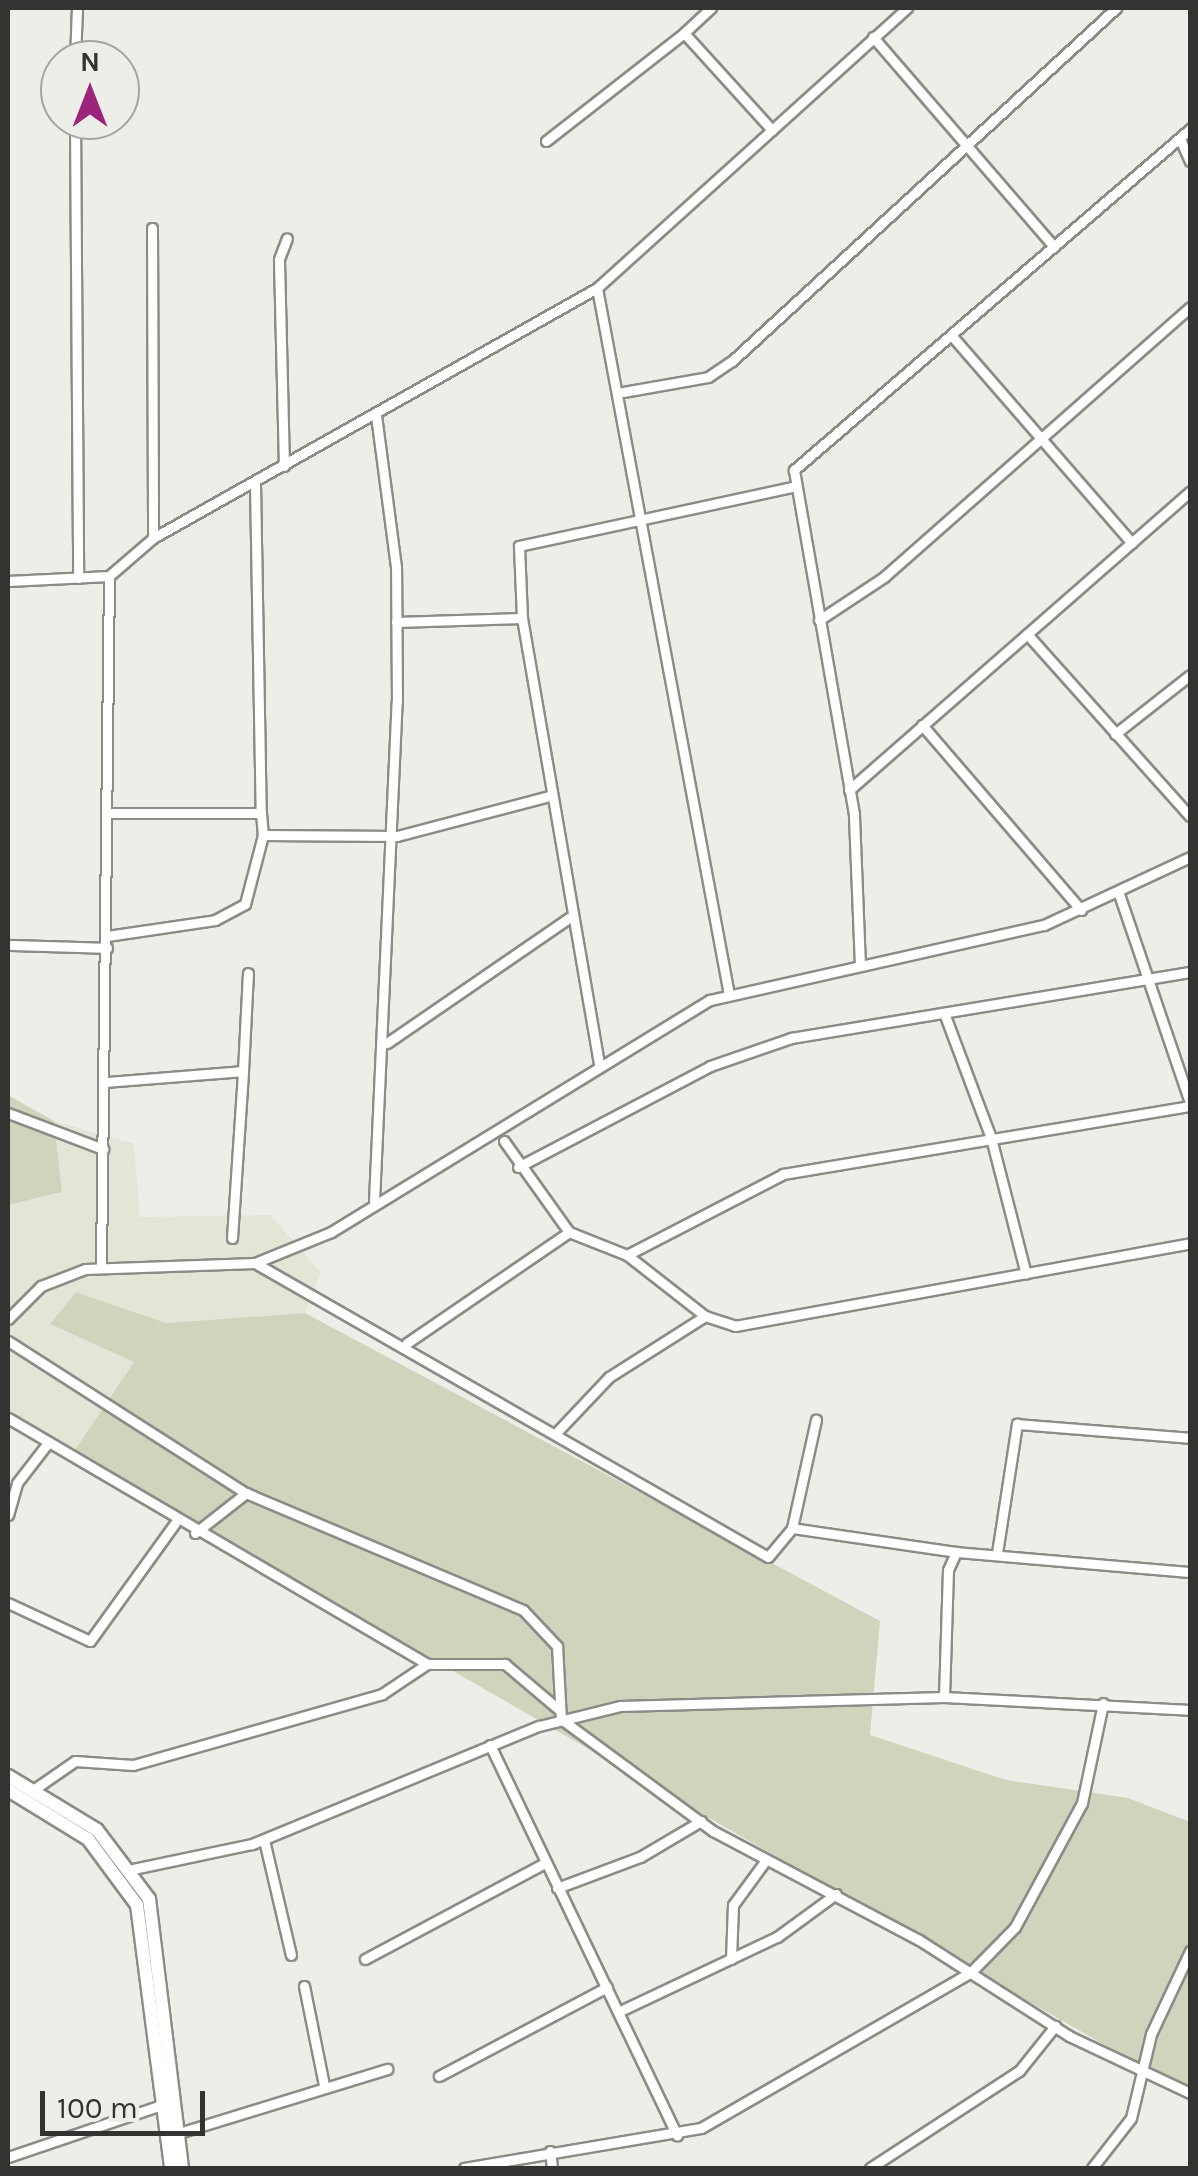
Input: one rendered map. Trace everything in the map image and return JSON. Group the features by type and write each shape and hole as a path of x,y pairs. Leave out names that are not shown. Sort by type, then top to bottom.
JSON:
{"main road":[{"path":"8,1776 96,1830 133,1869 148,1899 168,2003 182,2168"},
{"path":"8,1790 88,1839 137,1905 171,2168"}],"street":[{"path":"75,40 76,8"},
{"path":"546,141 712,8"},
{"path":"8,581 109,576 153,538 376,416 597,288 907,8"},
{"path":"624,392 708,377 732,361 961,144 1116,8"},
{"path":"684,34 772,130"},
{"path":"873,37 1054,248"},
{"path":"860,966 849,790 793,487 798,464 1190,130"},
{"path":"1180,139 1190,161"},
{"path":"75,140 78,578"},
{"path":"152,228 153,538"},
{"path":"284,466 280,260 287,238"},
{"path":"597,288 624,392 730,995"},
{"path":"819,620 884,577 1190,308"},
{"path":"952,336 1132,543"},
{"path":"374,1202 387,1043 396,622 387,446 376,416"},
{"path":"8,945 107,942 214,920 244,904 264,835 255,483"},
{"path":"599,1063 549,796 522,618 519,546 646,524 793,487"},
{"path":"849,790 1190,492"},
{"path":"101,1268 112,813 109,576"},
{"path":"396,622 522,618"},
{"path":"1027,634 1190,816"},
{"path":"1115,734 1190,676"},
{"path":"922,725 1081,910"},
{"path":"264,835 390,835 549,796"},
{"path":"112,813 261,813"},
{"path":"8,1318 57,1277 101,1268 255,1263 330,1232 599,1063 730,995 1081,910 1190,857"},
{"path":"627,1254 783,1174 1190,1105 1119,894"},
{"path":"387,1043 569,918"},
{"path":"518,1167 744,1053 944,1013 1190,972"},
{"path":"232,1238 248,973"},
{"path":"944,1013 991,1138 1026,1274"},
{"path":"106,1082 243,1071"},
{"path":"8,1113 103,1149"},
{"path":"504,1141 518,1167 568,1232 627,1254 705,1316 770,1322 1190,1243"},
{"path":"408,1343 568,1232"},
{"path":"255,1263 408,1343 768,1557 792,1528 816,1420"},
{"path":"556,1434 609,1377 705,1316"},
{"path":"8,1340 246,1493 523,1610 557,1646 561,1716"},
{"path":"8,1418 175,1523 427,1664 505,1664 534,1679 561,1716 763,1864 836,1894 1055,2026 1190,2093"},
{"path":"997,1554 1017,1424 1190,1438"},
{"path":"8,1515 17,1483 46,1444"},
{"path":"195,1534 246,1493"},
{"path":"8,1603 90,1641 175,1523"},
{"path":"792,1528 956,1552 1190,1572"},
{"path":"944,1697 948,1570 956,1552"},
{"path":"33,1790 74,1762 132,1764 382,1694 427,1664"},
{"path":"133,1869 264,1840 561,1716 620,1706 944,1697 1190,1710"},
{"path":"464,2168 677,2135 970,1973 1015,1926 1076,1815 1103,1703"},
{"path":"490,1745 543,1864 607,1986 677,2135"},
{"path":"557,1888 640,1857 701,1821"},
{"path":"264,1840 291,1955"},
{"path":"364,1959 543,1864"},
{"path":"731,1959 734,1904 763,1864"},
{"path":"618,2012 731,1959 836,1894"},
{"path":"1092,2168 1131,2118 1144,2067 1190,1951"},
{"path":"304,1986 324,2085"},
{"path":"439,2076 607,1986"},
{"path":"870,2168 1019,2071 1055,2026"},
{"path":"179,2132 387,2069"},
{"path":"8,2157 165,2104"},
{"path":"550,2152 552,2168"}],"shaded area":[{"path":"54,1121 134,1144 140,1217 270,1215 321,1272 305,1313 166,1323 76,1292 50,1324 134,1362 73,1453 8,1411 8,1205 62,1192"}],"green space":[{"path":"8,1095 54,1121 62,1192 8,1205"},
{"path":"76,1292 166,1323 305,1313 880,1621 870,1735 1006,1780 1128,1798 1190,1822 1190,2094 73,1453 134,1362 50,1324"}]}
